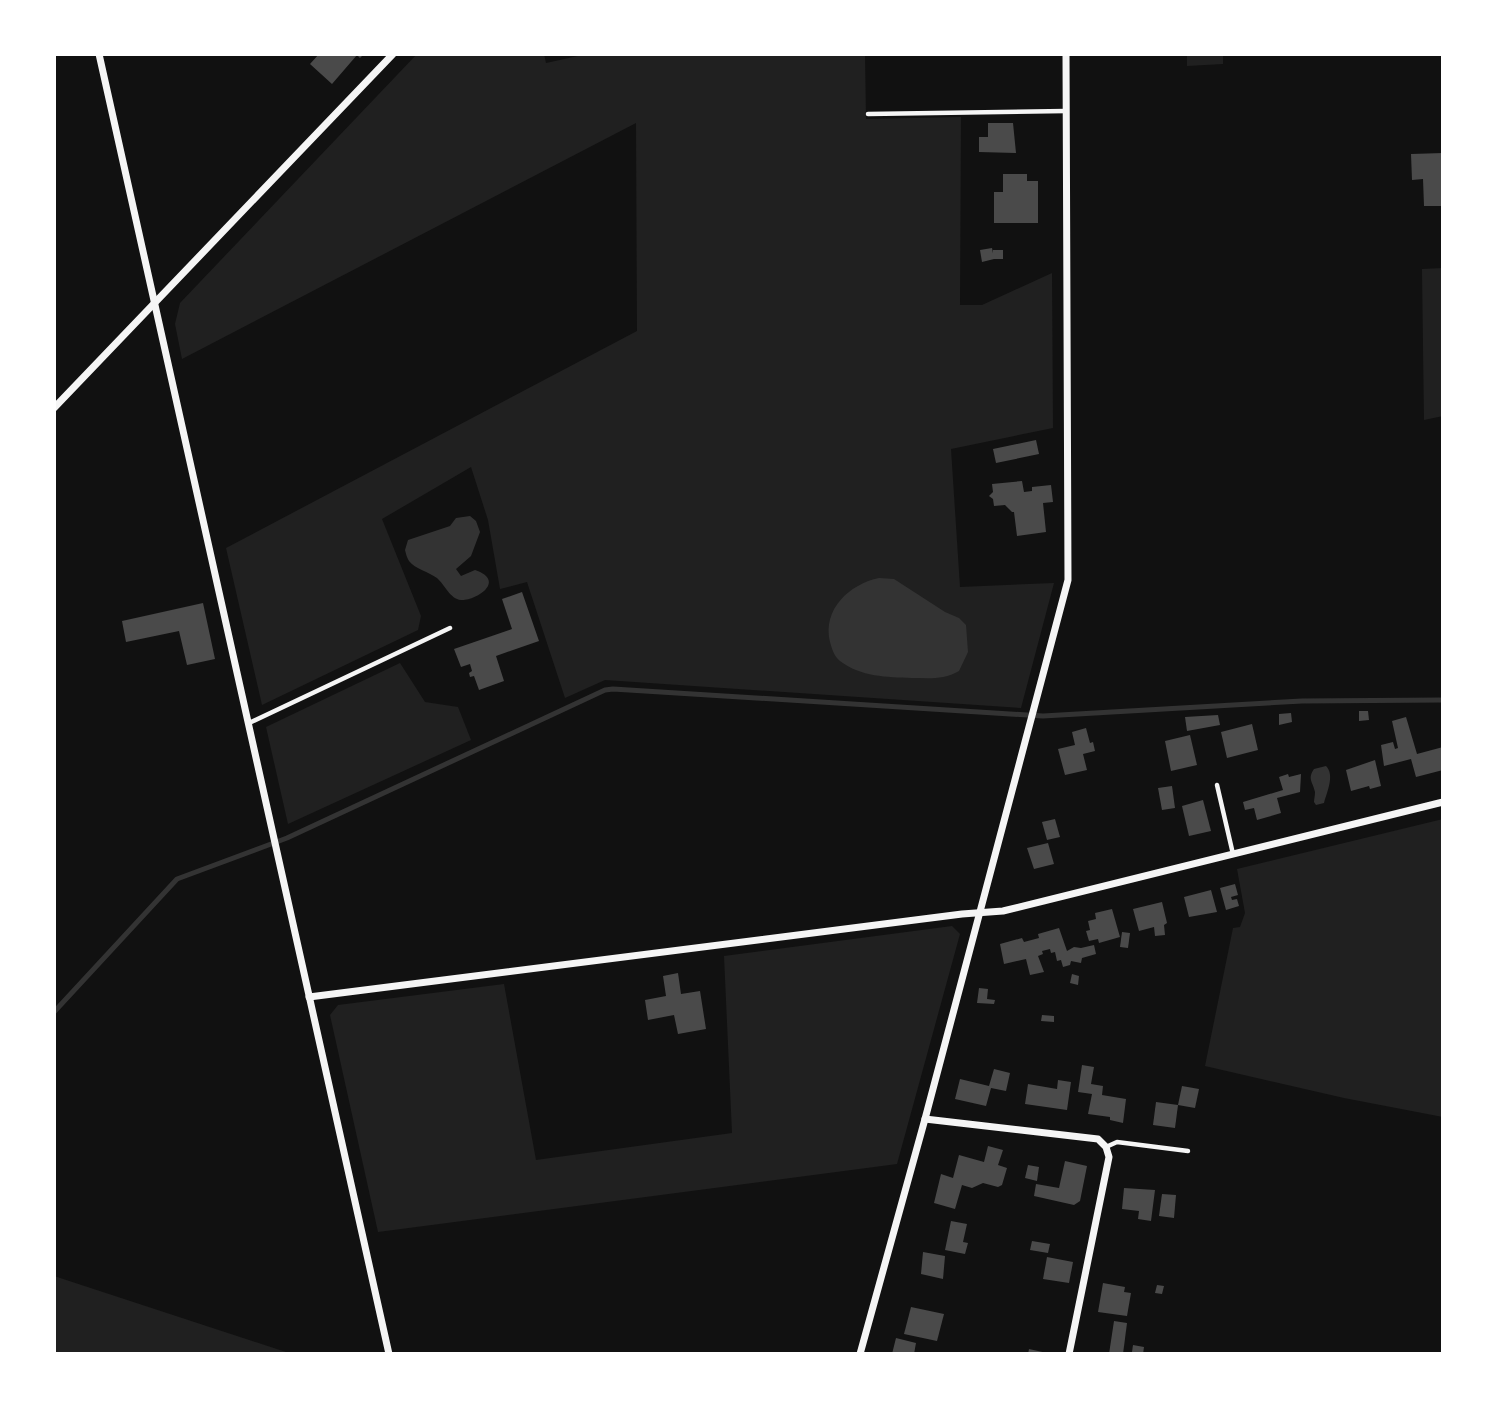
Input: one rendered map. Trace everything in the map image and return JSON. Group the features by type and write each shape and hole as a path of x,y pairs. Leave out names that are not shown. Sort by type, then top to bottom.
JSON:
{"street":[{"path":"99,54 389,1354"},
{"path":"54,408 393,54"},
{"path":"860,1354 1068,580 1066,54"},
{"path":"309,997 1003,911 1443,802"},
{"path":"925,1119 1098,1139 1107,1147 1109,1157 1069,1354"}],"lane":[{"path":"868,114 1066,111"},
{"path":"248,724 450,628"},
{"path":"1217,785 1233,854"},
{"path":"1107,1147 1117,1142 1188,1151"}],"shaded area":[{"path":"417,54 544,54 546,63 587,54 865,54 866,119 961,117 960,305 982,305 1052,273 1053,428 951,449 960,587 1054,583 1021,708 605,680 565,698 527,582 500,589 488,520 471,467 382,519 421,616 418,630 262,705 226,548 637,331 636,123 182,359 175,324 180,303"},
{"path":"1187,54 1223,54 1223,64 1187,66"},
{"path":"1443,268 1443,416 1424,420 1422,269"},
{"path":"470,516 476,521 480,532 471,556 456,569 461,576 475,570 484,574 489,585 480,594 461,600 451,594 437,578 412,564 405,550 408,540 450,526 456,518"},
{"path":"879,578 894,579 959,618 966,625 968,652 959,671 936,678 884,676 865,673 838,659 830,642 829,630 834,609 849,592"},
{"path":"400,663 425,702 458,707 471,740 288,824 266,727"},
{"path":"1326,766 1330,774 1328,789 1324,803 1316,805 1311,775 1314,769"},
{"path":"1443,819 1443,1117 1344,1098 1205,1066 1233,928 1240,927 1245,913 1237,869"},
{"path":"952,926 960,934 897,1164 378,1232 330,1015 338,1005 504,984 536,1160 732,1133 724,956"},
{"path":"54,1276 292,1354 54,1354"}],"building":[{"path":"319,54 364,54 360,58 357,55 332,84 310,64"},
{"path":"988,123 1013,123 1016,153 979,152 979,137 988,137"},
{"path":"1443,153 1443,206 1424,206 1423,179 1412,180 1411,154"},
{"path":"1003,174 1027,174 1027,181 1038,181 1038,223 994,223 994,192 1003,192"},
{"path":"992,248 994,259 982,262 980,250"},
{"path":"993,250 1003,250 1003,259 993,259"},
{"path":"1036,440 1039,454 996,463 993,449"},
{"path":"1022,481 1024,492 1032,491 1032,487 1051,485 1053,502 1043,503 1046,532 1017,536 1014,512 1005,505 994,506 993,499 989,496 993,492 992,484"},
{"path":"522,592 539,641 496,656 504,681 479,690 474,676 470,677 470,664 461,667 454,649 512,629 502,599"},
{"path":"203,603 215,659 187,665 179,631 126,642 122,621"},
{"path":"1359,711 1368,711 1369,720 1359,721"},
{"path":"1291,713 1292,722 1279,725 1279,714"},
{"path":"1218,715 1220,725 1187,731 1185,717"},
{"path":"1406,717 1417,754 1443,747 1443,770 1416,777 1411,759 1384,766 1381,745 1393,742 1395,749 1398,748 1392,721"},
{"path":"1252,724 1258,750 1227,758 1221,732"},
{"path":"1086,728 1095,751 1083,754 1087,770 1065,775 1058,749 1075,745 1072,732"},
{"path":"1190,735 1197,765 1171,771 1165,741"},
{"path":"1375,760 1381,786 1351,791 1346,770"},
{"path":"1288,774 1289,777 1301,774 1300,792 1277,798 1281,813 1257,820 1254,808 1245,810 1243,802 1283,790 1279,777"},
{"path":"1172,786 1175,808 1162,810 1158,788"},
{"path":"1203,800 1211,831 1189,836 1182,806"},
{"path":"1055,819 1060,837 1047,840 1042,822"},
{"path":"1048,843 1054,864 1034,869 1027,848"},
{"path":"1235,884 1238,895 1231,897 1232,900 1237,899 1239,906 1226,910 1220,888"},
{"path":"1211,890 1217,912 1189,917 1184,897"},
{"path":"1162,902 1167,923 1164,925 1165,935 1155,936 1154,927 1139,931 1133,909"},
{"path":"1112,909 1120,937 1099,943 1098,939 1089,941 1086,931 1090,930 1088,921 1096,919 1095,913"},
{"path":"1059,928 1067,951 1074,947 1094,945 1096,954 1082,958 1081,963 1071,961 1070,965 1063,967 1061,960 1057,961 1055,952 1051,953 1050,949 1042,951 1043,954 1038,956 1044,972 1030,975 1026,959 1004,964 1000,944 1022,938 1024,942 1039,938 1038,934"},
{"path":"1122,932 1130,933 1128,948 1120,947"},
{"path":"678,973 681,994 700,991 706,1029 678,1034 674,1015 648,1020 645,1000 666,996 663,976"},
{"path":"1072,974 1079,976 1078,985 1070,983"},
{"path":"979,988 988,989 987,999 995,1000 994,1004 977,1003"},
{"path":"1042,1015 1054,1016 1054,1022 1041,1021"},
{"path":"1082,1065 1094,1067 1091,1084 1103,1086 1102,1095 1126,1099 1123,1123 1110,1120 1110,1117 1088,1114 1092,1094 1078,1092"},
{"path":"994,1069 1010,1073 1006,1091 991,1088 986,1106 955,1099 960,1079 989,1086"},
{"path":"1058,1080 1071,1082 1067,1110 1025,1104 1028,1084 1057,1089"},
{"path":"1182,1086 1199,1089 1195,1108 1178,1105"},
{"path":"1156,1102 1178,1105 1175,1128 1153,1125"},
{"path":"988,1146 1003,1150 998,1165 1007,1168 1002,1185 998,1187 983,1183 972,1188 962,1185 955,1209 934,1203 941,1174 953,1178 959,1155 984,1162"},
{"path":"1065,1161 1087,1166 1080,1201 1074,1205 1034,1196 1036,1184 1059,1188"},
{"path":"1028,1165 1039,1167 1037,1181 1025,1178"},
{"path":"1124,1188 1155,1190 1151,1221 1138,1219 1139,1211 1122,1209"},
{"path":"1162,1194 1176,1195 1174,1218 1159,1216"},
{"path":"951,1221 967,1224 963,1242 968,1243 965,1254 945,1250"},
{"path":"1032,1241 1050,1244 1048,1253 1030,1250"},
{"path":"923,1252 945,1256 943,1279 921,1274"},
{"path":"1047,1257 1073,1262 1069,1283 1043,1279"},
{"path":"1103,1283 1125,1287 1124,1292 1131,1293 1127,1316 1098,1312"},
{"path":"1157,1285 1164,1286 1162,1294 1155,1293"},
{"path":"911,1307 944,1314 937,1341 904,1334"},
{"path":"1114,1321 1127,1323 1123,1354 1109,1354"},
{"path":"896,1338 916,1343 914,1354 892,1354"},
{"path":"1133,1345 1144,1347 1143,1354 1132,1352"},
{"path":"1029,1349 1047,1353 1047,1354 1028,1354"}],"waterway":[{"path":"54,1012 177,879 287,838 605,690 1043,716 1302,701 1443,700"}]}
